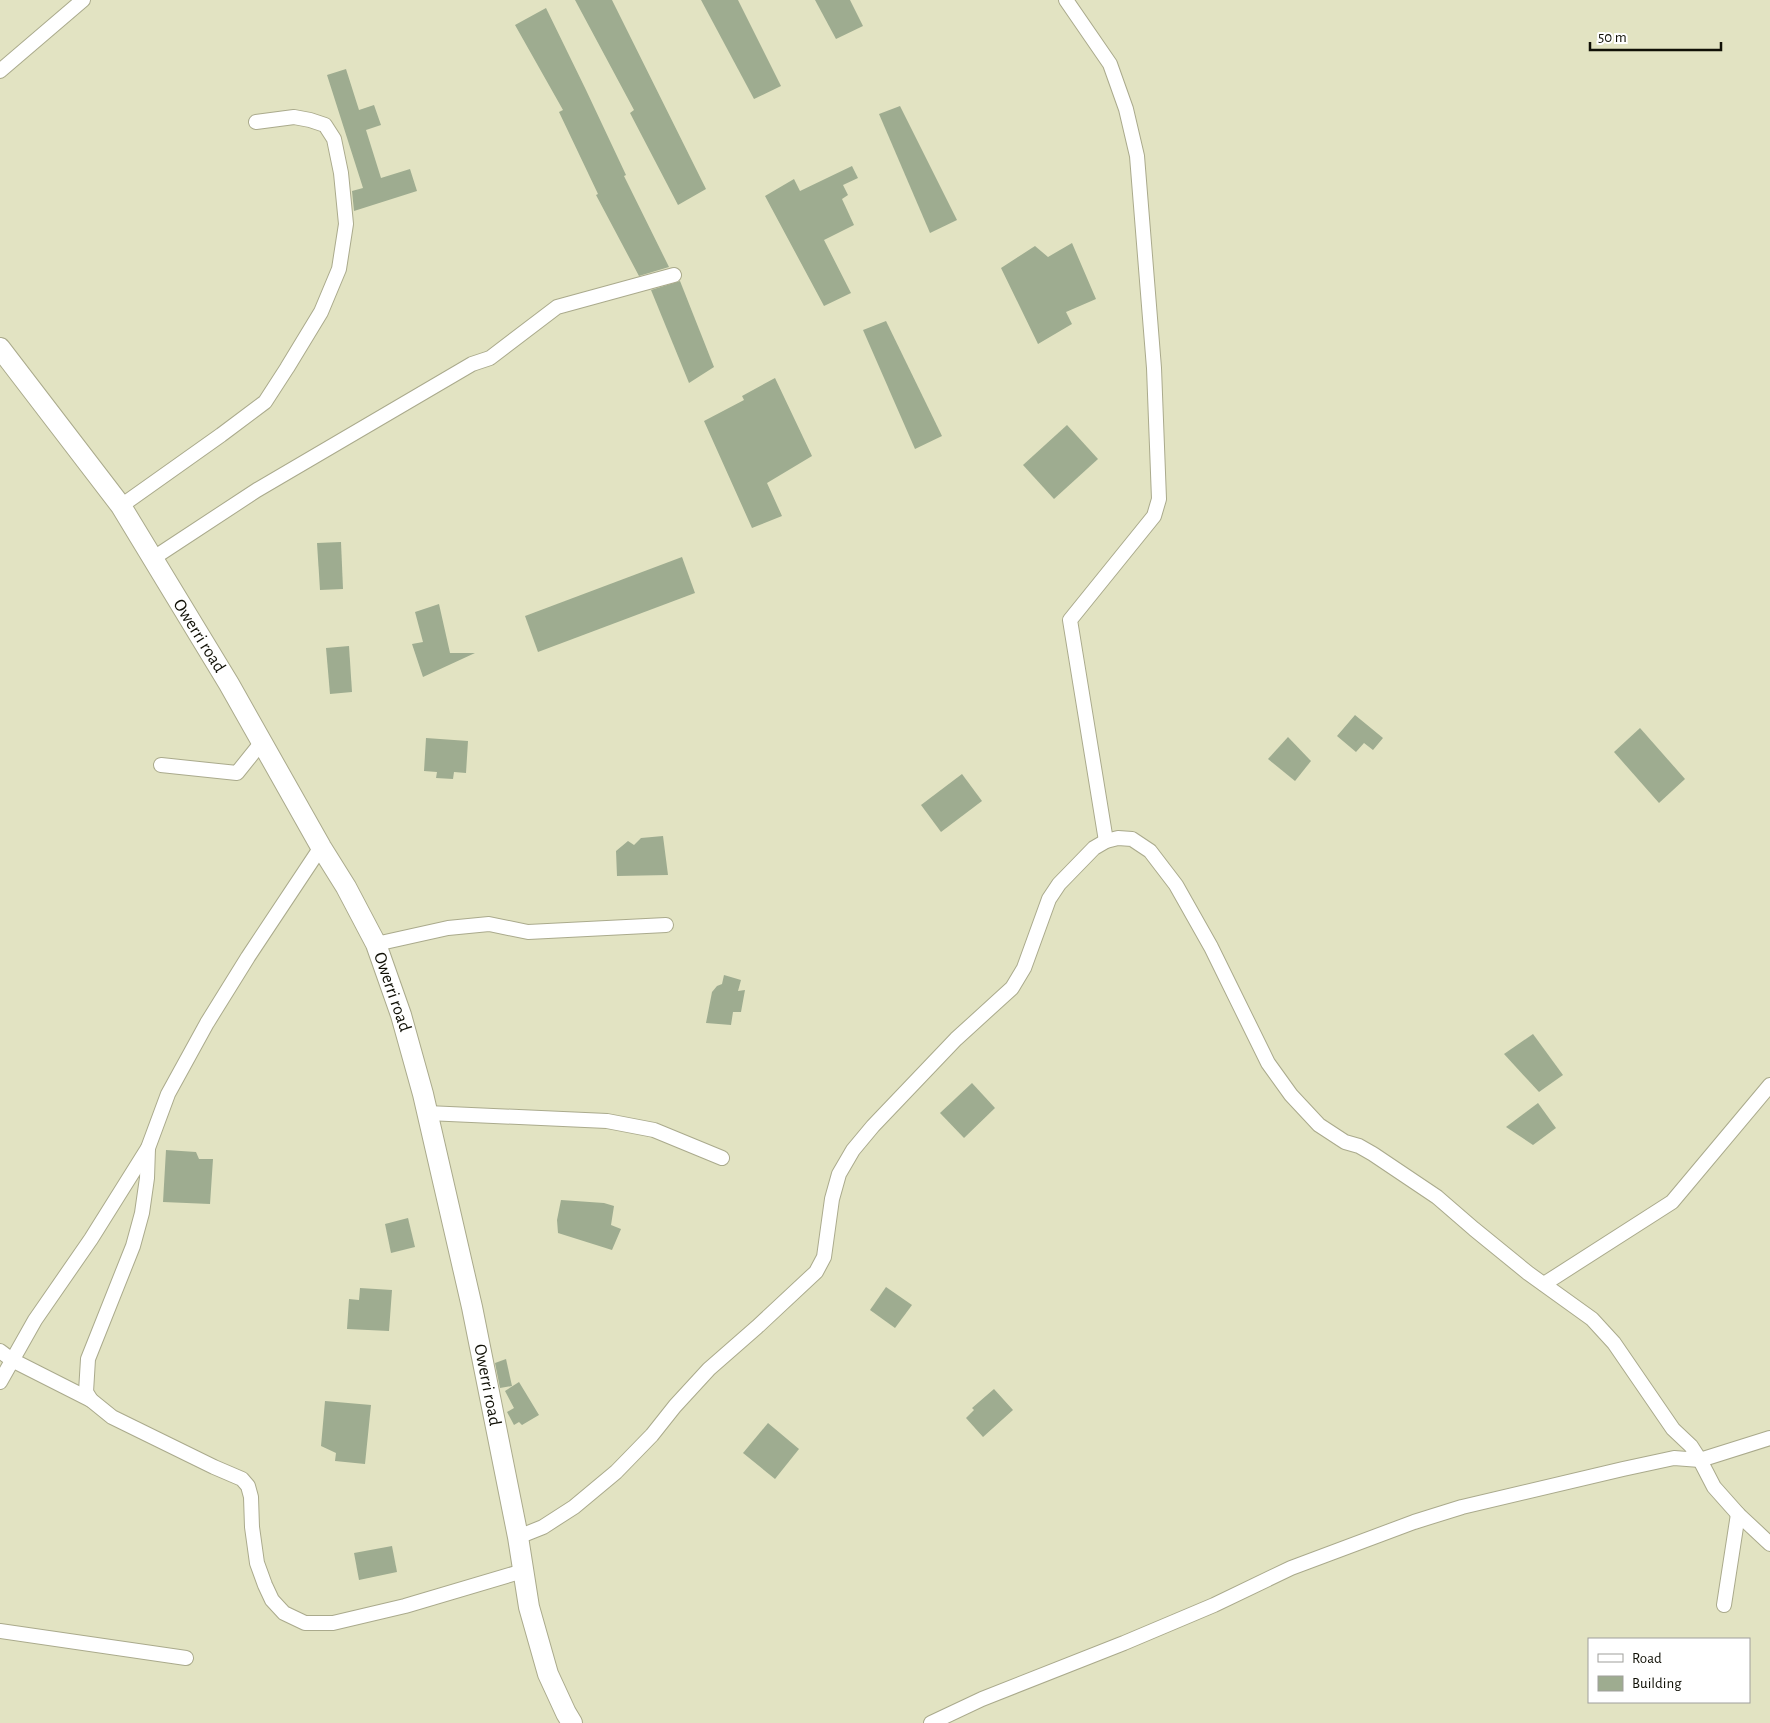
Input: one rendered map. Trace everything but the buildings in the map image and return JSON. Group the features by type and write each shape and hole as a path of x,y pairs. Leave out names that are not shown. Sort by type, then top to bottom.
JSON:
{"main road":[{"name":"Owerri road","path":"0,348 121,506 229,684 376,944 401,1015 427,1113 472,1307 518,1538 529,1607 548,1674 572,1723"}],"street":[{"path":"0,71 83,0"},
{"path":"1066,0 1110,64 1126,109 1138,156 1154,368 1159,499 1154,516 1070,620 1106,841"},
{"path":"121,506 265,402 321,312 339,269 346,224 341,173 334,139 325,125 310,120 294,118 256,122"},
{"path":"152,559 257,490 472,364 490,358 557,307 674,275"},
{"path":"161,766 237,773 261,743"},
{"path":"518,1538 543,1527 574,1507 616,1472 652,1435 675,1406 709,1369 816,1272 824,1257 832,1199 839,1174 853,1150 873,1126 956,1039 1012,988 1024,968 1049,899 1059,884 1094,848 1106,841 1118,838 1132,839 1150,851 1176,885 1211,947 1268,1063 1291,1095 1319,1125 1345,1142 1359,1146 1373,1154 1438,1196 1474,1229 1528,1273 1592,1319 1614,1343 1673,1429 1691,1446 1714,1487 1738,1514 1770,1544"},
{"path":"0,1382 35,1320 91,1239 148,1148 168,1094 207,1023 321,847"},
{"path":"376,944 448,928 489,924 528,932 666,925"},
{"path":"1544,1284 1672,1202 1770,1085"},
{"path":"427,1113 607,1121 654,1130 722,1158"},
{"path":"91,1400 86,1392 88,1358 133,1246 142,1213 148,1178 148,1148"},
{"path":"0,1351 12,1360 91,1400 112,1417 214,1467 242,1478 248,1486 251,1498 252,1527 257,1564 265,1585 272,1600 284,1613 306,1623 333,1623 405,1606 523,1571"},
{"path":"931,1723 982,1700 1196,1613 1291,1568 1414,1522 1516,1493 1674,1458 1700,1460 1770,1438"},
{"path":"1674,1458 1691,1446"},
{"path":"1724,1605 1738,1514"},
{"path":"0,1631 186,1658"}]}
